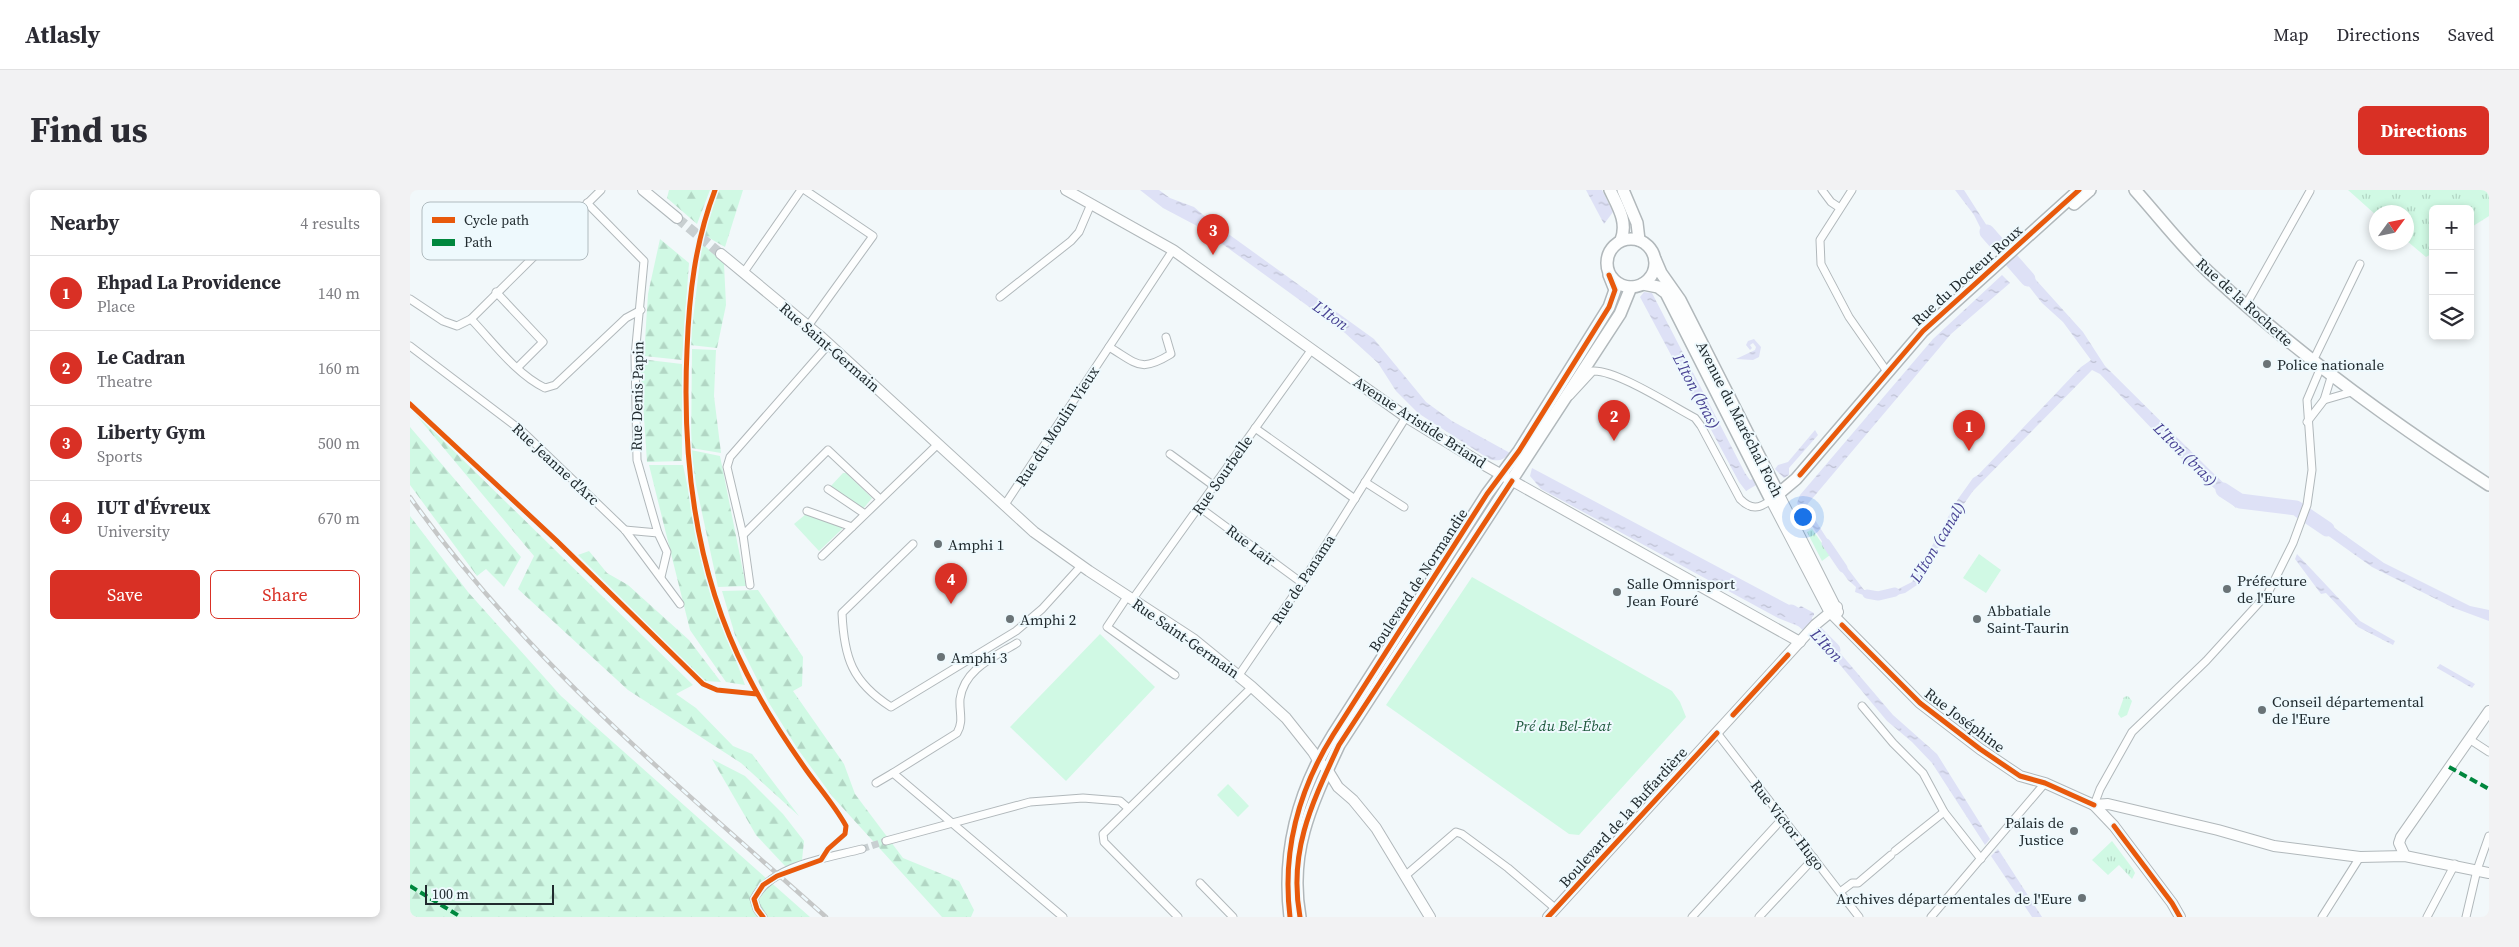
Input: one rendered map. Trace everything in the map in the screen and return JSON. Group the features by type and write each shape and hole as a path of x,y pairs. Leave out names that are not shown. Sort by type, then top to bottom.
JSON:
{"main road":[{"path":"643,190 677,218"},
{"name":"Avenue Aristide Briand","path":"1066,190 1173,250 1406,416 1501,475 1786,636 1800,642"},
{"path":"1610,190 1624,224 1624,231 1621,240 1610,250 1607,256 1609,275 1618,284 1631,287 1643,284 1653,273 1655,259 1649,247 1639,240 1621,240"},
{"path":"1623,190 1637,223 1639,240"},
{"name":"Rue du Docteur Roux","path":"1775,497 1805,469 1923,331 2079,190"},
{"name":"Rue du Docteur Roux","path":"2016,247 2038,235 2090,190"},
{"name":"Rue de la Rochette","path":"2135,190 2213,276 2246,305 2317,364 2410,433 2489,485"},
{"name":"Rue Saint-Germain","path":"721,254 829,344 1034,532 1081,566 1193,639 1240,675 1286,718 1338,787 1353,800 1376,828 1430,917"},
{"name":"Avenue du Maréchal Foch","path":"1655,259 1661,273 1680,300 1775,497"},
{"name":"Boulevard de Normandie","path":"1300,917 1296,866 1300,840 1331,738 1580,355 1609,307 1615,290 1609,275"},
{"name":"Avenue du Maréchal Foch","path":"1643,284 1658,287 1666,293 1842,625"},
{"name":"Boulevard de Normandie","path":"1290,917 1287,891 1290,848 1305,792 1512,481 1563,399 1620,314 1631,287"},
{"name":"Boulevard de la Buffardière","path":"1548,917 1815,625 1832,609"},
{"name":"Rue Joséphine","path":"1842,625 1938,719 2020,776 2045,783 2094,805 2108,804 2218,830 2274,846 2360,857 2405,856 2455,864 2489,873"},
{"path":"1786,636 1788,655"},
{"path":"2405,856 2399,843 2402,836 2489,710"},
{"path":"2094,805 2114,826 2172,903 2180,917"},
{"path":"2114,826 2113,817 2116,812 2123,808"}],"street":[{"path":"588,202 601,190"},
{"path":"744,272 801,190"},
{"path":"804,190 873,236 808,326"},
{"path":"1822,190 1831,202 1840,208"},
{"path":"1852,190 1820,240 1820,264 1849,317 1888,373"},
{"path":"2246,305 2310,190"},
{"name":"Rue Denis Papin","path":"588,204 644,261 641,310 635,356 637,460 658,533 667,552 662,577"},
{"path":"1000,297 1071,241 1079,232 1091,204"},
{"name":"Rue du Moulin Vieux","path":"1004,506 1173,250"},
{"path":"410,299 443,321 457,326 471,319 529,260"},
{"path":"2094,805 2100,789 2132,732 2206,660 2268,593 2301,524 2306,505 2312,470 2307,422 2307,400 2317,364 2360,264"},
{"path":"496,292 543,342 518,367"},
{"path":"471,319 518,367 546,388 555,385 626,318 641,310"},
{"path":"1109,347 1142,366 1154,365 1171,354 1166,337"},
{"path":"750,585 743,535 726,467 730,457 829,344"},
{"name":"Rue Jeanne d'Arc","path":"410,346 522,431 625,530 662,577 680,604"},
{"name":"Rue Sourbelle","path":"1176,676 1107,627 1199,507 1312,349"},
{"path":"1563,399 1576,391 1593,371 1603,371 1695,418 1740,499 1748,506 1754,508 1764,506 1775,497"},
{"path":"2307,422 2324,400 2332,374"},
{"path":"2324,400 2355,391"},
{"name":"Rue de Panama","path":"1240,675 1302,583 1406,416"},
{"path":"1255,428 1355,498"},
{"path":"822,556 938,444"},
{"path":"743,535 828,450 880,499"},
{"path":"1170,454 1214,486"},
{"path":"1365,482 1404,507"},
{"path":"828,489 865,514"},
{"name":"Rue Lair","path":"1199,507 1302,583"},
{"path":"807,511 852,527"},
{"path":"625,530 658,533"},
{"path":"913,544 842,613 846,656 871,694 891,707 1016,631 1042,609 1081,566"},
{"path":"876,783 957,733 962,725 960,699 966,681 974,670 1017,643"},
{"path":"1178,917 1104,842 1103,834 1252,687"},
{"path":"1862,706 1893,743 1923,773 1944,812 1980,859"},
{"name":"Rue Victor Hugo","path":"1717,733 1859,917"},
{"path":"2469,739 2489,752"},
{"path":"893,773 1063,917"},
{"path":"1930,917 2045,783"},
{"path":"886,841 1030,802 1069,798 1120,801 1128,808"},
{"path":"1840,892 1852,883 1858,883 1944,812"},
{"path":"1692,917 1783,818"},
{"path":"1405,876 1456,832 1462,834 1508,868 1556,909"},
{"path":"2466,917 2477,870 2489,836"},
{"path":"763,917 757,909 754,899 768,881 782,873 862,849"},
{"path":"2322,917 2360,857"},
{"path":"1759,917 1814,858"},
{"path":"2427,917 2455,864"},
{"path":"1200,883 1233,917"}],"green space":[{"path":"669,190 710,190 697,224 667,198"},
{"path":"718,190 743,190 725,247 704,235 707,217"},
{"path":"2348,190 2489,190 2489,216 2474,225 2474,205 2429,205 2429,255 2426,257 2414,247 2414,205 2369,205 2369,209"},
{"path":"660,239 689,263 682,360 644,356 648,294"},
{"path":"702,243 724,264 726,305 717,348 690,345"},
{"path":"692,349 716,350 714,396 721,453 691,448"},
{"path":"640,359 682,364 682,461 647,462"},
{"path":"411,409 693,685 676,694 696,708 733,746 752,754 799,816 741,763 628,690 518,589 534,556"},
{"path":"410,427 521,557 504,587 486,569 477,576 410,485"},
{"path":"691,450 720,456 746,586 718,587 696,485"},
{"path":"649,465 683,465 708,583 745,685 726,682 690,630"},
{"path":"843,473 846,473 872,498 863,509 830,487"},
{"path":"806,514 842,527 819,551 794,524"},
{"path":"410,516 468,592 561,696 810,917 410,917"},
{"path":"1812,529 1830,555 1822,561 1807,532"},
{"path":"589,551 607,573 628,585 689,640 721,682 704,681 578,555"},
{"path":"1979,554 2001,570 1986,593 1963,578"},
{"name":"Pré du Bel-Ébat","path":"1472,577 1672,691 1680,702 1686,717 1579,835 1569,834 1386,705"},
{"path":"758,590 803,657 802,686 793,691 844,764 855,794 903,858 959,881 974,910 971,917 942,917 832,796 797,748 769,703 735,635 722,591"},
{"path":"1100,634 1155,687 1066,781 1010,727"},
{"path":"2128,696 2132,701 2127,715 2121,718 2118,714 2124,697"},
{"path":"712,759 745,776 783,814 804,841 802,860 786,867 756,835"},
{"path":"1228,784 1249,806 1238,817 1217,795"},
{"path":"2112,841 2133,869 2135,873 2132,879 2119,865 2108,875 2092,860"}],"water":[{"path":"1140,190 1159,190 1170,198 1194,207 1209,220 1374,339 1426,402 1452,421 1510,453 1501,460 1489,459 1418,413 1396,391 1378,363 1345,333 1199,227 1163,208"},
{"path":"1586,190 1602,190 1613,212 1604,224"},
{"path":"1955,190 1964,190 1989,229 2003,243 1995,251 1988,243 1974,215"},
{"path":"2019,261 2083,332 2105,366 2231,490 2242,495 2236,508 2172,450 2100,374 2092,370 1973,491 1954,518 1920,583 1905,593 1884,598 1886,591 1898,589 1912,582 1958,499 1973,478 2081,367 2091,360 2063,322 2042,303 2013,266"},
{"path":"2002,275 2010,283 1951,334 1806,506 1835,551 1831,555 1797,503 1800,495 1933,339"},
{"path":"1644,292 1652,293 1745,473 1750,480 1753,479 1756,485 1746,491 1739,482 1640,297"},
{"path":"1754,339 1761,347 1759,357 1753,360 1736,359 1755,350 1756,347 1753,343 1750,345 1752,348 1750,350 1746,345 1748,341"},
{"path":"1815,430 1818,435 1789,468 1789,475 1784,478 1775,469 1778,465 1788,462"},
{"path":"1532,468 1797,609 1801,606 1814,613 1814,615 1803,628 1778,618 1541,489 1530,476"},
{"path":"2264,498 2298,502 2294,514 2281,509 2259,506"},
{"path":"2312,512 2384,563 2470,606 2489,610 2489,621 2454,608 2372,567 2309,522"},
{"path":"2297,554 2360,621 2395,641 2393,645 2358,627 2326,593 2321,594 2295,559"},
{"path":"1839,557 1864,590 1879,592 1877,600 1855,592 1856,587 1848,580 1834,561"},
{"path":"1823,633 1893,715 1937,754 1990,839 1985,845 1932,763 1912,742 1887,721 1818,638"},
{"path":"2440,664 2475,684 2472,688 2437,668"},
{"path":"1998,849 2042,917 2032,917 1991,856"}],"waterway":[{"name":"L'Iton (bras)","path":"1987,232 2028,279"},
{"name":"L'Iton (bras)","path":"2223,490 2240,501 2296,508 2327,529"},
{"name":"L'Iton (canal)","path":"1826,543 1843,568"},
{"name":"L'Iton (canal)","path":"1867,594 1878,596 1895,592"},
{"name":"L'Iton","path":"1791,612 1801,618 1833,650"}],"tunnel":[{"path":"677,218 721,254"},
{"path":"862,849 886,841"}],"railway":[{"path":"410,497 502,613 553,667 660,769 826,917"}],"marked path":[{"path":"2449,767 2489,789"},
{"path":"410,886 461,917"}],"cycle path":[{"path":"715,190 702,229 694,269 689,309 687,350 687,433 690,474 704,557 715,597 747,674 783,736 846,826 845,834 828,849 821,860 777,876 763,885 754,899 757,909 763,917"},
{"path":"1800,475 1923,331 2079,190"},
{"path":"1290,917 1288,869 1291,845 1295,822 1310,778 1333,735 1487,494 1519,451 1609,307 1615,290 1609,275"},
{"path":"410,404 556,540 703,684 717,690 757,694"},
{"path":"1300,917 1297,893 1297,870 1300,849 1312,808 1339,745 1512,481"},
{"path":"1842,625 1920,703 1980,749 2020,776 2045,783 2094,805"},
{"path":"1733,715 1788,655"},
{"path":"1548,917 1717,733"},
{"path":"2114,826 2172,903 2180,917"}],"place":[{"name":"Liberty Gym","path":"1213,255"},
{"name":"Police nationale","path":"2267,364"},
{"name":"Le Cadran","path":"1614,441"},
{"name":"Ehpad La Providence","path":"1969,451"},
{"name":"Amphi 1","path":"938,544"},
{"name":"Préfecture de l'Eure","path":"2227,589"},
{"name":"Salle Omnisport Jean Fouré","path":"1617,592"},
{"name":"IUT d'Évreux","path":"951,604"},
{"name":"Amphi 2","path":"1010,619"},
{"name":"Abbatiale Saint-Taurin","path":"1977,619"},
{"name":"Amphi 3","path":"941,657"},
{"name":"Conseil départemental de l'Eure","path":"2262,710"},
{"name":"Palais de Justice","path":"2074,831"},
{"name":"Archives départementales de l'Eure","path":"2082,898"}]}
